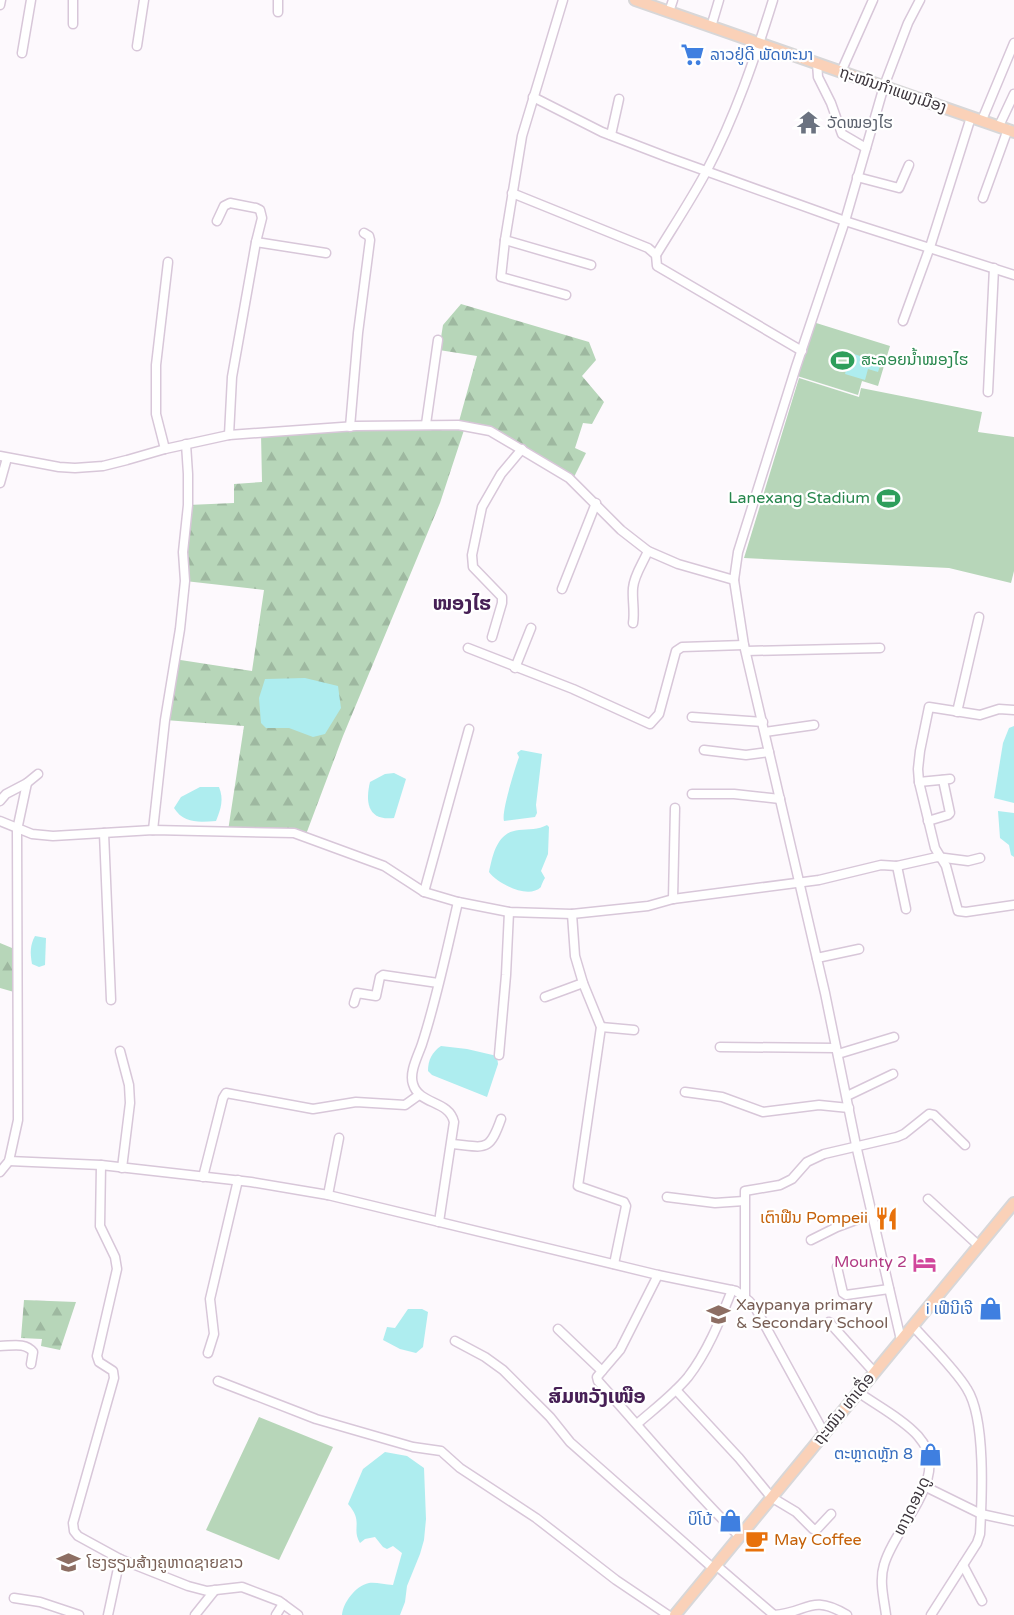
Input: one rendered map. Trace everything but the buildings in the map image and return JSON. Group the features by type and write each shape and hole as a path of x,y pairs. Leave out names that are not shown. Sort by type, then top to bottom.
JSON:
{"main road":[{"name":"ຖະໜົນກຳແພງເມືອງ","path":"635,0 1007,129"},
{"name":"ຖະໝົນ ທ່າເດື່ອ","path":"675,1615 1014,1203"}],"street":[{"path":"0,5 1,0"},
{"path":"22,53 31,0"},
{"path":"73,0 73,24"},
{"path":"137,46 144,0"},
{"path":"278,0 278,12"},
{"path":"563,0 522,136 504,240 501,277 566,295"},
{"path":"669,12 673,0"},
{"path":"711,27 719,0"},
{"path":"773,0 734,113 707,171 656,255 657,266 660,268 802,351"},
{"path":"901,1340 745,648 734,580 738,552 845,221 884,86 908,22 920,0"},
{"path":"841,72 870,2"},
{"path":"903,321 976,118 1014,43"},
{"path":"817,63 818,77 831,103 842,134 866,148"},
{"path":"983,198 1007,129 1014,94"},
{"path":"533,97 611,135 707,171 845,221 1014,275"},
{"path":"611,135 619,99"},
{"path":"857,177 899,188 909,165"},
{"path":"512,193 648,248 656,255"},
{"path":"217,221 224,206 230,203 260,210 262,218 232,377 230,435"},
{"path":"350,427 358,333 370,240 369,236 364,233"},
{"path":"504,240 591,265"},
{"path":"256,242 326,253"},
{"path":"165,449 156,414 156,365 168,262"},
{"path":"987,392 994,268"},
{"path":"426,424 438,340"},
{"path":"0,483 3,457 75,468 103,466 165,449 230,435 350,427 458,425 490,431 569,478 635,543 648,551 678,564 734,580"},
{"path":"153,830 165,720 180,629 185,581 183,552 188,505 186,444"},
{"path":"492,637 502,597 473,567 472,555 482,507 501,474 522,449"},
{"path":"562,589 596,504"},
{"path":"633,623 635,578 648,551"},
{"path":"957,712 979,617"},
{"path":"515,668 531,628"},
{"path":"468,648 573,689 650,724 659,714 676,651 682,647 880,648"},
{"path":"1014,710 999,710 980,715 929,707 919,760 919,782 934,848 946,866 958,911 966,912 1014,905"},
{"path":"692,717 763,722"},
{"path":"765,732 814,725"},
{"path":"424,892 469,729"},
{"path":"704,750 746,755 769,752"},
{"path":"0,801 6,794 27,783 38,774"},
{"path":"919,782 947,779 949,814 928,821"},
{"path":"0,1172 9,1161 18,1120 17,830 27,783"},
{"path":"692,794 734,794 780,800"},
{"path":"674,899 675,808"},
{"path":"0,821 17,830 53,836 153,830 294,833 384,866 424,892 458,902 509,912 572,914 648,906 674,899 799,884 881,865 897,866 940,857 968,861 980,858"},
{"path":"104,833 111,1000"},
{"path":"897,866 906,909"},
{"path":"440,1222 454,1122 447,1108 419,1095 413,1083 412,1072 438,983 458,902"},
{"path":"499,1055 507,975 509,912"},
{"path":"572,914 575,956 583,983 602,1027 578,1186 624,1202 626,1206 614,1264"},
{"path":"816,958 859,949"},
{"path":"354,1003 357,993 376,996 380,977 383,975 438,983"},
{"path":"545,997 583,983"},
{"path":"602,1027 634,1030"},
{"path":"720,1047 837,1051 894,1037"},
{"path":"120,1051 129,1086 130,1103 122,1168"},
{"path":"847,1096 893,1074"},
{"path":"685,1092 722,1097 763,1112 819,1105 849,1108"},
{"path":"203,1177 226,1093 313,1109 356,1102 405,1105 419,1095"},
{"path":"745,1297 745,1191 780,1185 792,1179 812,1159 856,1145 897,1137 929,1114 934,1114 965,1145"},
{"path":"452,1144 480,1147 489,1144 495,1136 501,1119"},
{"path":"328,1195 339,1138"},
{"path":"9,1161 101,1166 238,1180 328,1195 658,1275 732,1290 745,1297 756,1310 824,1433"},
{"path":"101,1166 100,1226 117,1269 97,1356 99,1362 111,1368 114,1378 73,1526 78,1536 120,1559 199,1590 242,1587 283,1604 298,1615"},
{"path":"208,1353 214,1334 210,1299 238,1180"},
{"path":"667,1197 715,1203 744,1201"},
{"path":"928,1199 978,1245"},
{"path":"811,1240 872,1214"},
{"path":"837,1266 843,1293 846,1295 889,1289"},
{"path":"658,1275 620,1350 597,1377 598,1381 690,1486 739,1536"},
{"path":"637,1424 676,1390 687,1377 706,1350 732,1290"},
{"path":"829,1322 874,1372"},
{"path":"913,1326 966,1388 976,1407 979,1445 980,1534 977,1543 931,1615"},
{"path":"558,1329 603,1371"},
{"path":"455,1341 485,1357 503,1371 550,1417 570,1442 715,1568 774,1615 807,1605 822,1604 847,1615"},
{"path":"0,1346 29,1347 33,1352 31,1364"},
{"path":"218,1381 324,1422 413,1446 441,1451 460,1468 536,1518 616,1580 668,1615"},
{"path":"676,1390 739,1458 771,1497 796,1512 813,1529 817,1529 831,1514"},
{"name":"ທາງດອນດູ","path":"858,1392 910,1429 923,1443 931,1460 924,1486 884,1564 882,1585 886,1615"},
{"path":"924,1486 981,1514 1014,1521"},
{"path":"108,1615 120,1559"},
{"path":"963,1565 982,1601"},
{"path":"195,1615 215,1590"},
{"path":"15,1598 40,1602 79,1615"},
{"path":"276,1615 283,1604"}],"green space":[{"path":"461,304 589,342 596,360 582,376 604,402 592,424 583,423 575,448 586,453 572,481 486,432 465,427 440,503 343,736 305,837 228,831 244,726 165,720 174,659 252,671 264,590 185,581 188,505 234,503 234,484 262,482 261,434 458,425 477,356 439,350 443,325"},
{"name":"ສະລອຍນ້ຳໝອງໄຮ","path":"813,322 890,346 878,386 862,381 858,395 794,375"},
{"name":"Lanexang Stadium","path":"799,378 859,397 861,388 982,412 978,432 1014,437 1014,571 1011,583 949,568 744,558"},
{"path":"0,943 12,948 14,992 0,988"},
{"path":"24,1300 76,1302 60,1350 41,1346 42,1339 21,1338"},
{"path":"259,1417 333,1447 279,1560 206,1530"}],"water":[{"path":"851,353 881,363 878,372 868,369 865,380 845,374"},
{"path":"305,678 338,686 341,708 325,734 313,737 289,728 266,728 261,723 259,698 265,679"},
{"path":"1014,726 1014,803 994,798 1003,743 1009,728"},
{"path":"521,750 542,754 537,813 535,817 504,821 506,800 519,757 517,753"},
{"path":"394,773 406,779 394,818 379,817 370,809 368,797 370,782 385,774"},
{"path":"200,787 219,787 221,804 216,821 198,822 187,819 174,808 181,797"},
{"path":"998,811 1014,813 1014,857 1011,855 1009,845 1000,838"},
{"path":"547,825 549,827 548,854 541,871 545,878 541,887 535,891 521,891 499,881 489,872 492,858 501,839 512,832 537,829"},
{"path":"35,936 46,938 45,965 39,967 32,964 31,960 31,946"},
{"path":"441,1046 497,1056 498,1064 487,1097 432,1075 428,1071 431,1057"},
{"path":"408,1309 422,1309 428,1312 423,1347 416,1353 400,1349 383,1340 387,1327 395,1328"},
{"path":"385,1452 407,1456 424,1468 426,1519 424,1540 407,1586 405,1602 400,1615 342,1615 347,1600 364,1585 375,1583 393,1585 402,1553 393,1546 387,1549 383,1547 375,1537 365,1539 360,1543 355,1516 348,1504 363,1469"}],"place":[{"name":"ລາວຢູ່ດີ ພັດທະນາ","path":"692,55"},
{"name":"ວັດໝອງໄຮ","path":"809,123"},
{"name":"ສະລອຍນ້ຳໝອງໄຮ","path":"843,360"},
{"name":"Lanexang Stadium","path":"888,498"},
{"name":"ເຕົາຟືນ Pompeii","path":"886,1218"},
{"name":"Mounty 2","path":"925,1262"},
{"name":"i ເຟີນີເຈີ","path":"991,1309"},
{"name":"Xaypanya primary & Secondary School","path":"718,1314"},
{"name":"ຕະຫຼາດຫຼັກ 8","path":"931,1454"},
{"name":"ບິໂບ້","path":"730,1520"},
{"name":"May Coffee","path":"756,1540"},
{"name":"ໂຮງຮຽນສ້າງຄູຫາດຊາຍຂາວ","path":"69,1563"}],"district":[{"name":"ໜອງໄຮ","path":"462,604"},
{"name":"ສົມຫວັງເໜືອ","path":"597,1397"}]}
